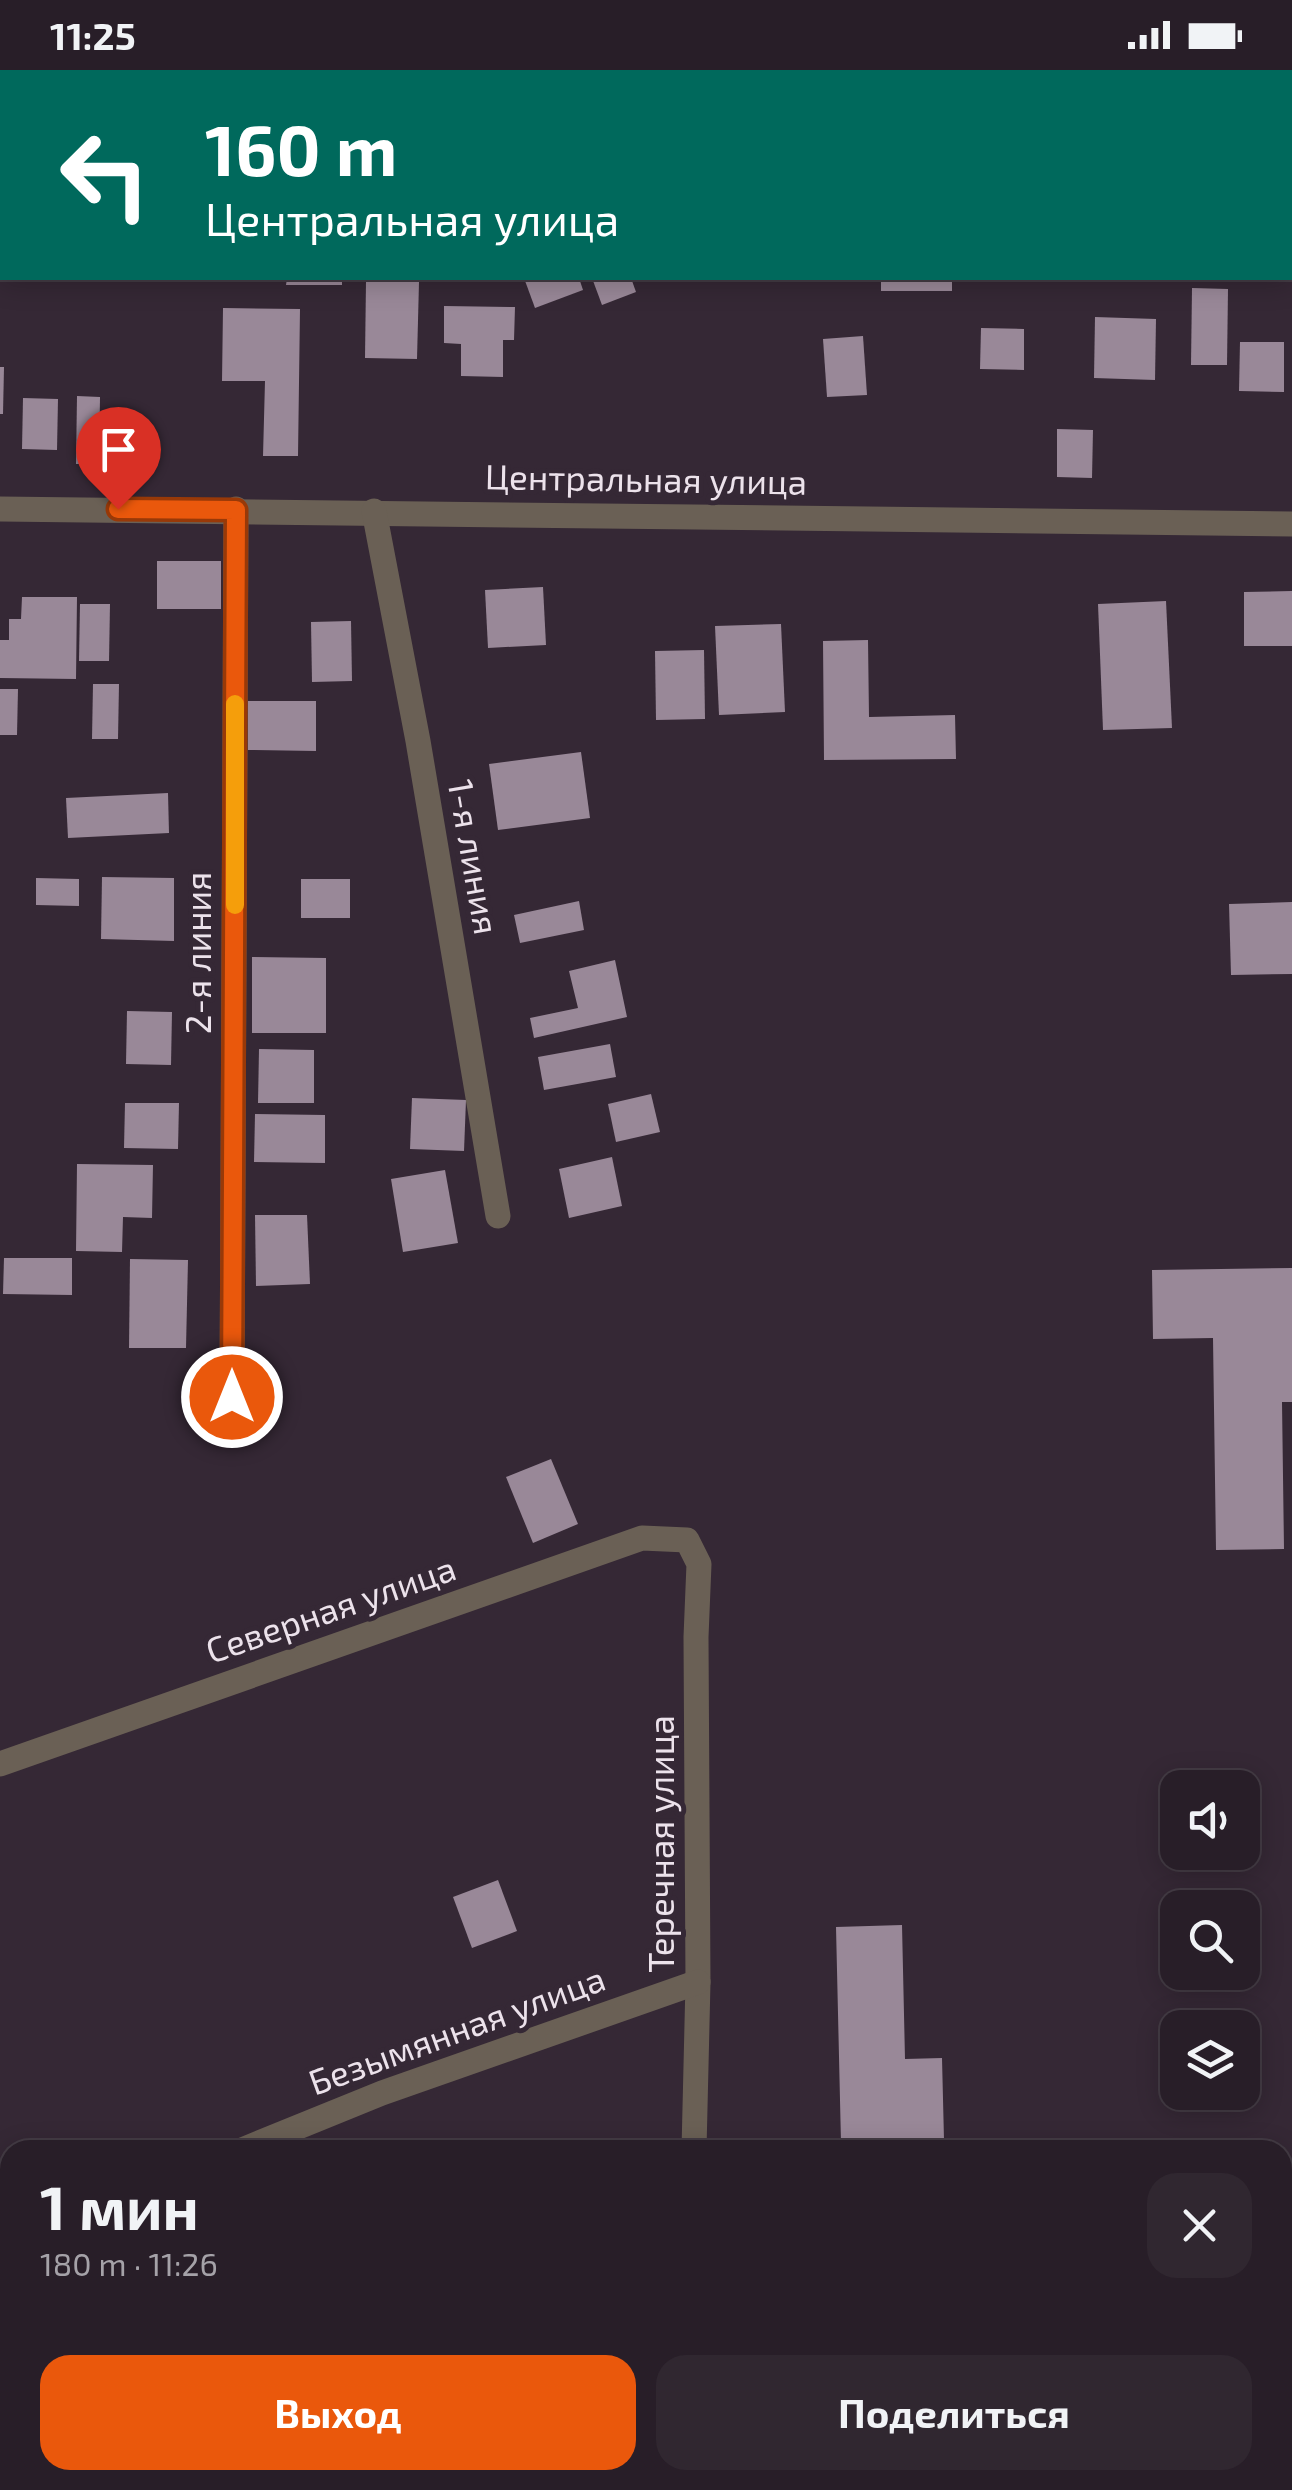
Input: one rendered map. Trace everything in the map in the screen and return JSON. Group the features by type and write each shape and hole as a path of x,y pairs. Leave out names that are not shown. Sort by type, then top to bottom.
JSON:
{"street":[{"name":"Центральная улица","path":"0,509 1292,524"},
{"name":"2-я линия","path":"232,1397 236,510"},
{"name":"1-я линия","path":"374,511 418,741 498,1216"},
{"name":"Северная улица","path":"0,1764 642,1538 687,1540"},
{"name":"Теречная улица","path":"687,1540 699,1564 694,2140"},
{"name":"Безымянная улица","path":"267,2140 382,2093 698,1982"}],"building":[{"path":"287,280 342,280 342,285 286,285"},
{"path":"525,280 580,280 583,290 535,308"},
{"path":"593,280 632,280 636,292 602,305"},
{"path":"881,280 952,280 952,291 881,291"},
{"path":"366,281 419,282 417,359 365,358"},
{"path":"1192,288 1228,289 1227,365 1191,365"},
{"path":"444,306 515,307 514,340 503,340 503,377 461,376 461,344 444,343"},
{"path":"223,308 300,309 298,456 263,456 265,381 222,381"},
{"path":"1095,317 1156,319 1155,380 1094,378"},
{"path":"981,328 1024,329 1024,370 980,369"},
{"path":"863,336 867,395 827,397 823,339"},
{"path":"1240,342 1284,342 1284,392 1239,391"},
{"path":"0,367 4,367 3,414 0,414"},
{"path":"77,396 100,397 99,464 76,464"},
{"path":"23,398 58,399 57,450 22,449"},
{"path":"1057,429 1093,430 1092,478 1057,477"},
{"path":"157,561 221,561 221,609 157,609"},
{"path":"543,587 546,645 488,648 485,590"},
{"path":"1292,591 1292,646 1244,646 1244,592"},
{"path":"22,597 77,597 76,679 0,678 0,640 9,640 9,619 21,619"},
{"path":"1166,601 1172,728 1103,730 1098,604"},
{"path":"80,604 110,604 109,661 79,661"},
{"path":"351,621 352,681 312,682 311,622"},
{"path":"781,624 785,712 719,715 715,626"},
{"path":"868,640 869,717 955,715 956,759 824,760 823,641"},
{"path":"704,650 705,719 656,720 655,651"},
{"path":"93,684 119,684 118,739 92,739"},
{"path":"0,689 18,689 17,735 0,735"},
{"path":"248,701 316,701 316,751 248,750"},
{"path":"581,752 590,818 498,830 489,764"},
{"path":"168,793 169,833 68,838 66,798"},
{"path":"102,877 174,878 174,941 101,939"},
{"path":"36,878 79,879 79,906 36,905"},
{"path":"301,879 350,879 350,918 301,918"},
{"path":"579,901 584,930 520,943 514,915"},
{"path":"1292,902 1292,974 1231,975 1229,904"},
{"path":"252,957 326,958 326,1033 252,1033"},
{"path":"615,960 627,1017 534,1038 530,1018 578,1008 569,971"},
{"path":"127,1011 172,1012 171,1065 126,1064"},
{"path":"610,1044 616,1077 544,1090 538,1057"},
{"path":"259,1049 314,1050 314,1103 258,1103"},
{"path":"651,1094 660,1132 616,1142 608,1104"},
{"path":"412,1098 466,1100 464,1151 410,1149"},
{"path":"125,1103 179,1103 178,1149 124,1148"},
{"path":"255,1114 325,1115 325,1163 254,1162"},
{"path":"612,1157 622,1206 569,1218 559,1169"},
{"path":"77,1164 153,1165 152,1218 123,1217 122,1252 76,1251"},
{"path":"445,1170 458,1243 403,1252 391,1179"},
{"path":"255,1215 307,1215 310,1284 256,1286"},
{"path":"4,1258 72,1258 72,1295 3,1294"},
{"path":"130,1259 188,1260 186,1348 129,1348"},
{"path":"1292,1268 1292,1402 1282,1402 1284,1549 1216,1550 1213,1338 1153,1339 1152,1270"},
{"path":"551,1459 578,1524 533,1543 506,1477"},
{"path":"498,1880 517,1931 472,1948 453,1897"},
{"path":"902,1925 905,2059 942,2058 944,2140 841,2140 836,1927"}],"slow traffic":[{"path":"235,704 235,905"}],"route":[{"path":"118,509 236,510 232,1397"}]}
